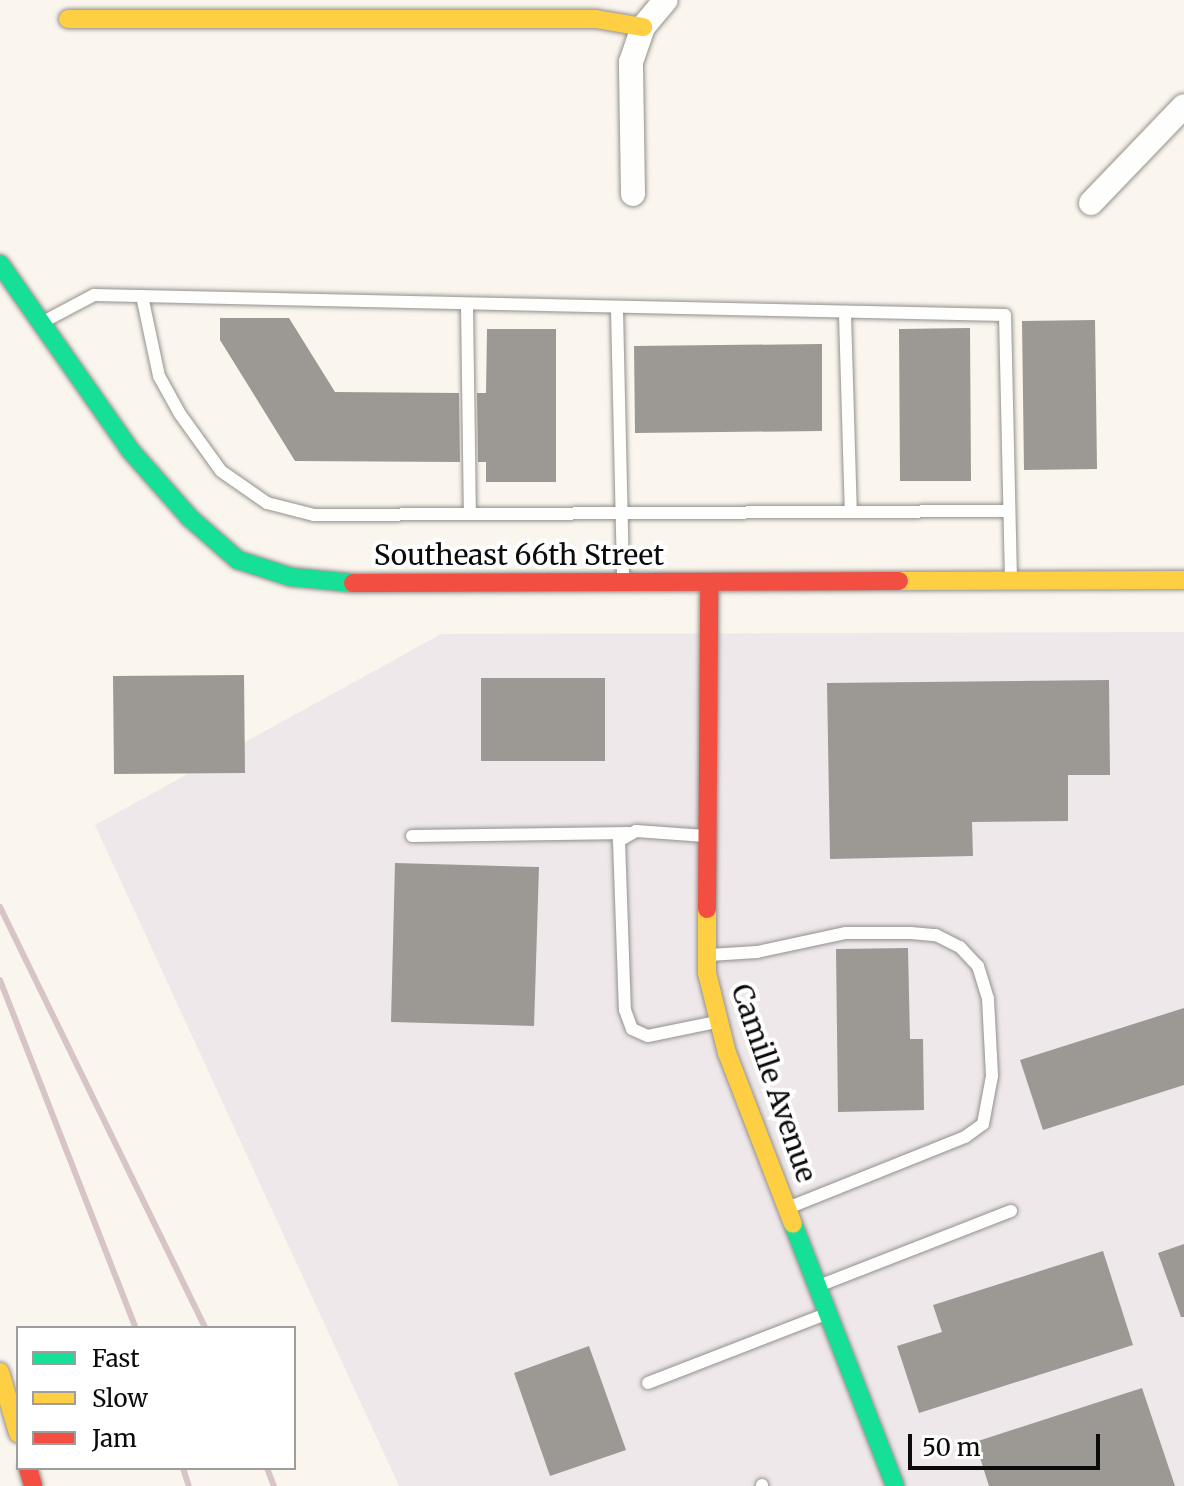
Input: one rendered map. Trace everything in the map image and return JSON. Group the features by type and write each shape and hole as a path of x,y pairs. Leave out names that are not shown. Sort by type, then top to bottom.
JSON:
{"street":[{"path":"633,194 631,62 643,27 666,0"},
{"path":"68,19 596,19 643,27"},
{"path":"1091,203 1184,106"},
{"name":"Southeast 66th Street","path":"0,264 130,450 190,518 238,560 291,577 357,583 1184,580"},
{"name":"Camille Avenue","path":"709,583 706,955 719,1021 895,1486"},
{"path":"0,1372 16,1426"}],"lane":[{"path":"43,322 94,295 617,310 1005,315 1011,581"},
{"path":"142,296 159,376 180,414 221,471 267,503 314,515 1009,511"},
{"path":"467,306 470,514"},
{"path":"617,310 624,513 623,583"},
{"path":"845,315 851,512"},
{"path":"629,833 619,841 625,1010 632,1029 664,1036 719,1021"},
{"path":"412,836 629,833 705,836"},
{"path":"706,955 757,952 846,933 911,933 936,935 960,947 978,966 988,999 992,1076 983,1124 965,1137 788,1207"},
{"path":"819,1286 1011,1211"},
{"path":"648,1383 829,1313"}],"shaded area":[{"path":"1184,632 1184,1486 399,1486 95,825 441,634"}],"building":[{"path":"220,318 289,318 335,392 459,393 460,462 295,461 220,340"},
{"path":"1095,320 1097,469 1024,470 1022,321"},
{"path":"970,328 971,481 900,481 899,329"},
{"path":"487,329 556,329 556,482 486,482 486,462 478,462 477,393 486,393"},
{"path":"822,344 822,431 635,433 634,346"},
{"path":"244,675 245,773 114,774 113,676"},
{"path":"481,678 605,678 605,761 481,761"},
{"path":"1109,680 1110,775 1068,775 1068,821 972,822 973,856 830,859 827,683"},
{"path":"395,863 539,867 534,1026 391,1022"},
{"path":"908,948 910,1039 923,1039 924,1110 838,1112 836,949"},
{"path":"1184,1008 1184,1085 1043,1130 1020,1060"},
{"path":"1184,1244 1184,1317 1181,1317 1158,1253"},
{"path":"1103,1251 1133,1345 919,1413 897,1346 942,1332 933,1305"},
{"path":"589,1346 626,1450 550,1476 514,1373"},
{"path":"1142,1388 1175,1486 989,1486 975,1442"}],"railway":[{"path":"0,907 204,1326"},
{"path":"0,980 135,1326"},
{"path":"184,1470 189,1486"},
{"path":"268,1470 274,1486"}],"traffic: fast":[{"path":"0,264 130,450 190,518 238,560 291,577 353,583"},
{"path":"793,1224 895,1486"}],"traffic: slow":[{"path":"68,19 596,19 643,27"},
{"path":"899,581 1184,580"},
{"path":"707,909 707,973 727,1053 793,1224"},
{"path":"0,1372 16,1426"}],"traffic: jam":[{"path":"353,583 899,581"},
{"path":"707,909 709,583"},
{"path":"29,1470 33,1486"}]}
